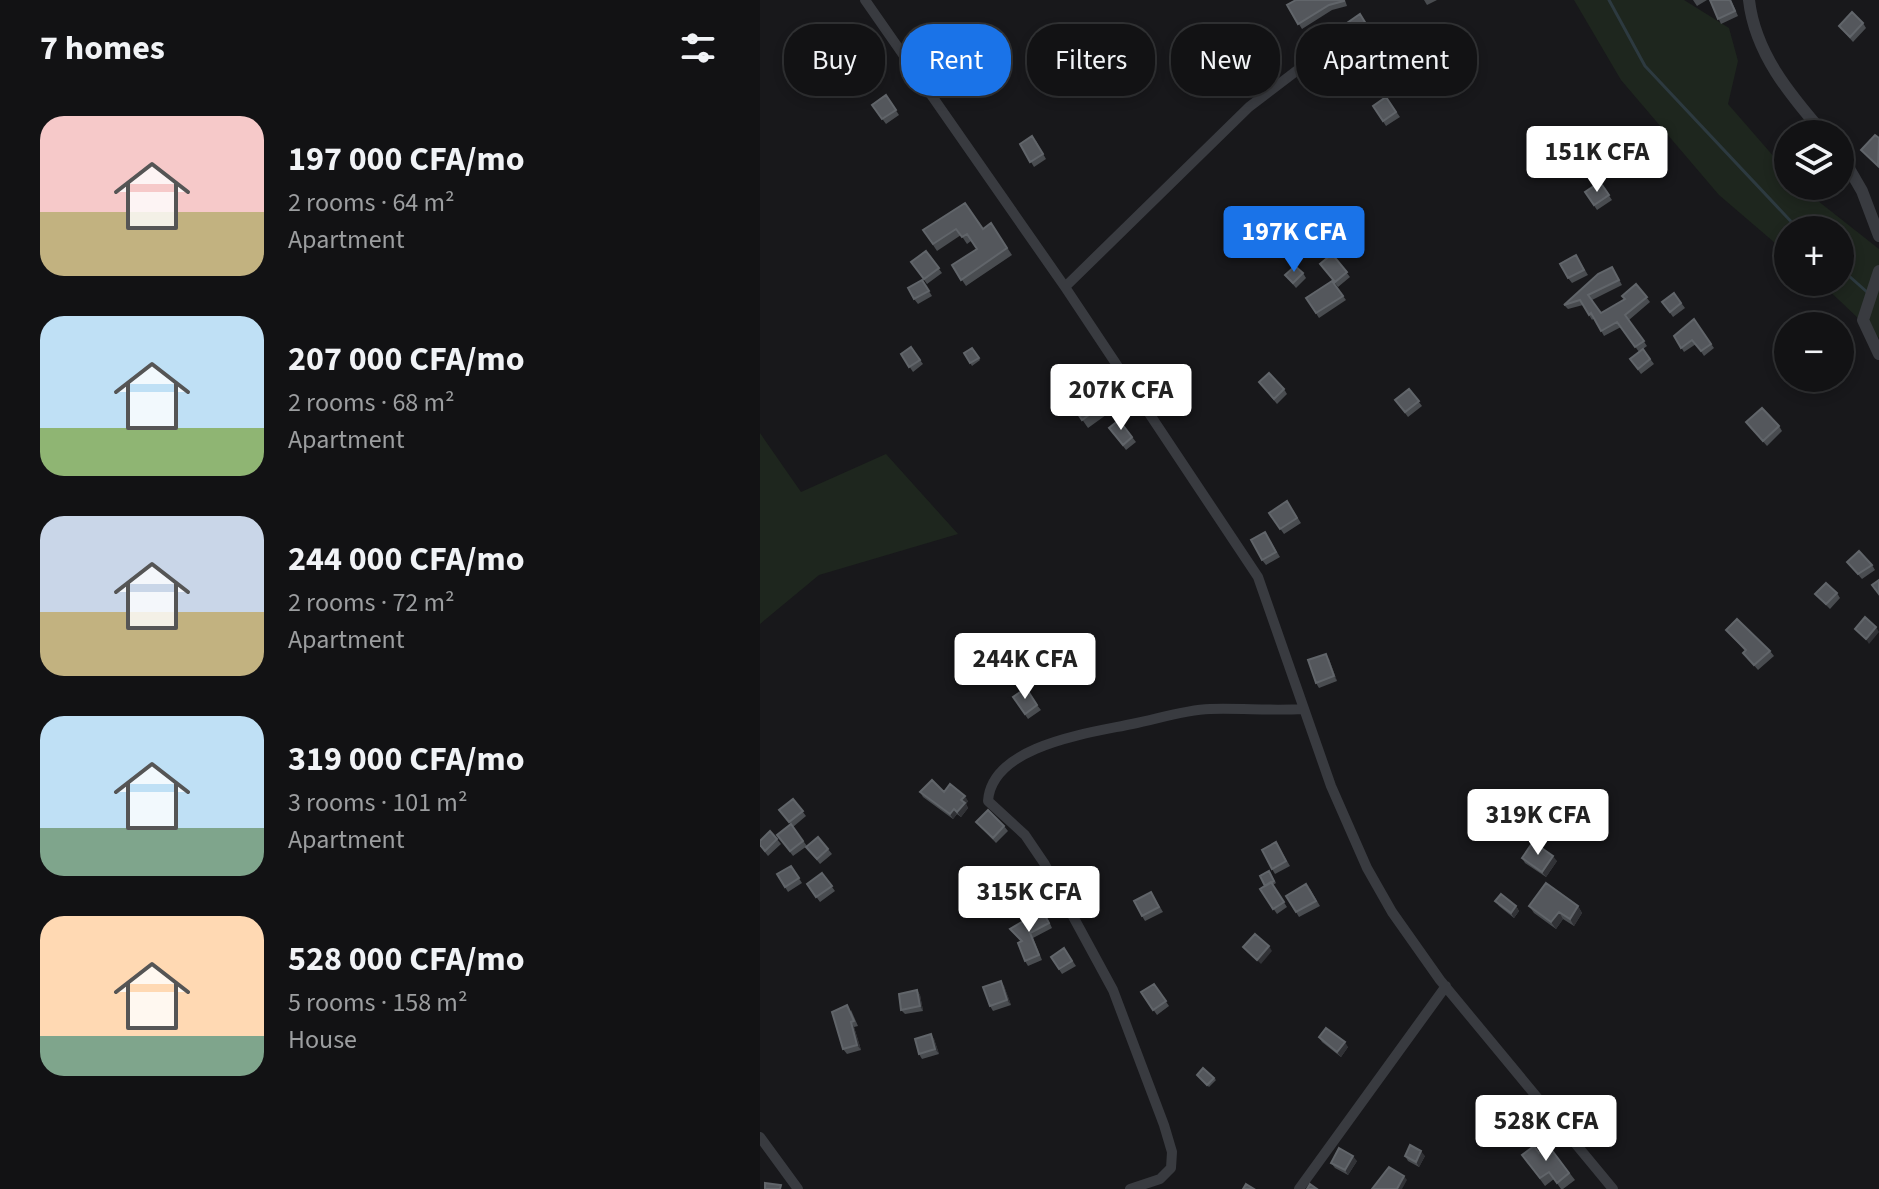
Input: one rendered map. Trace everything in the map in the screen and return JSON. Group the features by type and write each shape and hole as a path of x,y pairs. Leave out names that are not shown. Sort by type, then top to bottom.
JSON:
{"street":[{"path":"865,0 1065,287 1258,577 1303,709 1367,868 1416,949 1613,1189"},
{"path":"1749,0 1755,28 1768,59 1814,120"},
{"path":"1065,287 1240,116 1296,72"},
{"path":"1854,177 1879,236"},
{"path":"1879,271 1863,320 1879,354"},
{"path":"1130,1189 1160,1179 1171,1168 1172,1152 1164,1125 1113,990 1067,911 1044,863 1025,835 993,809 988,794 1005,770 1024,755 1069,737 1182,712 1303,709"},
{"path":"1299,1189 1446,986"},
{"path":"760,1137 798,1189"}],"shaded area":[{"path":"1574,0 1684,0 1729,28 1738,61 1728,104 1774,157 1774,200 1817,200 1837,216 1774,216 1774,242 1719,195 1621,80"},
{"path":"1854,229 1879,249 1879,338 1835,296 1854,296"},
{"path":"760,433 801,492 886,454 958,534 819,575 760,624"}],"building":[{"path":"1296,0 1344,0 1329,5 1298,24 1287,5"},
{"path":"1710,0 1730,0 1735,11 1718,19"},
{"path":"1852,12 1863,23 1850,37 1839,26"},
{"path":"1360,14 1366,24 1348,24"},
{"path":"885,96 896,110 882,119 872,105"},
{"path":"1386,97 1396,112 1383,121 1373,106"},
{"path":"1875,135 1879,138 1878,166 1861,150"},
{"path":"1032,136 1043,154 1030,162 1020,144"},
{"path":"1596,153 1608,170 1596,178 1583,162"},
{"path":"1600,182 1609,195 1594,205 1585,192"},
{"path":"965,203 983,229 991,223 1007,248 961,280 952,265 977,249 967,234 962,237 956,229 933,244 923,230"},
{"path":"926,251 939,268 924,279 911,262"},
{"path":"1332,254 1347,272 1335,282 1320,264"},
{"path":"1576,255 1584,270 1568,278 1560,264"},
{"path":"1295,266 1303,273 1293,283 1285,275"},
{"path":"1612,267 1619,280 1588,295 1601,313 1625,299 1622,296 1636,284 1647,297 1625,315 1644,341 1635,347 1617,322 1601,331 1580,300 1564,305 1598,274"},
{"path":"922,280 929,291 914,299 908,288"},
{"path":"1332,281 1343,296 1316,313 1306,298"},
{"path":"1674,293 1681,303 1670,312 1662,302"},
{"path":"1694,319 1711,344 1701,351 1692,340 1681,348 1674,336"},
{"path":"911,347 920,360 909,367 901,354"},
{"path":"972,348 979,358 970,363 964,353"},
{"path":"1643,349 1650,359 1638,369 1630,359"},
{"path":"1269,373 1284,389 1274,399 1259,382"},
{"path":"1086,386 1100,407 1082,420 1068,399"},
{"path":"1409,389 1419,401 1405,412 1395,400"},
{"path":"1762,408 1779,426 1763,441 1746,422"},
{"path":"1119,420 1132,437 1123,445 1109,428"},
{"path":"1287,501 1297,518 1280,529 1269,513"},
{"path":"1265,532 1276,552 1262,560 1251,540"},
{"path":"1859,551 1872,565 1858,574 1847,562"},
{"path":"1879,580 1879,594 1872,585"},
{"path":"1826,583 1837,593 1826,604 1815,594"},
{"path":"1865,617 1876,627 1866,639 1855,629"},
{"path":"1737,619 1770,651 1754,665 1743,653 1746,650 1726,630"},
{"path":"1326,654 1334,676 1316,683 1308,660"},
{"path":"1026,688 1037,705 1025,714 1013,697"},
{"path":"932,780 944,792 950,784 965,796 961,800 965,803 957,812 954,809 950,814 920,792"},
{"path":"793,799 803,811 789,822 779,810"},
{"path":"988,810 1004,826 993,838 976,822"},
{"path":"791,824 803,841 790,851 777,835"},
{"path":"770,831 777,839 765,851 760,841"},
{"path":"818,837 828,849 817,859 806,847"},
{"path":"1276,842 1286,861 1272,869 1262,850"},
{"path":"1533,842 1553,856 1542,872 1522,858"},
{"path":"791,866 799,878 785,887 777,874"},
{"path":"1269,871 1274,881 1265,886 1260,876"},
{"path":"822,873 832,886 816,897 807,884"},
{"path":"1271,882 1284,902 1273,909 1260,889"},
{"path":"1546,883 1578,906 1570,919 1559,912 1551,922 1529,906"},
{"path":"1306,884 1316,901 1296,912 1286,896"},
{"path":"1151,892 1159,907 1142,916 1134,901"},
{"path":"1501,894 1516,906 1511,913 1495,901"},
{"path":"1042,910 1049,923 1030,933 1039,955 1025,961 1018,943 1022,941 1010,929"},
{"path":"1255,934 1269,946 1257,960 1243,947"},
{"path":"1064,948 1072,961 1059,969 1051,957"},
{"path":"1001,981 1007,1000 990,1006 983,987"},
{"path":"1154,984 1166,1001 1153,1010 1141,992"},
{"path":"917,990 920,1006 901,1010 899,994"},
{"path":"847,1005 854,1021 851,1022 857,1045 843,1049 832,1012"},
{"path":"1326,1028 1345,1042 1337,1052 1319,1037"},
{"path":"931,1034 935,1049 919,1054 915,1039"},
{"path":"1203,1068 1214,1078 1207,1085 1197,1075"},
{"path":"1410,1145 1421,1151 1416,1162 1405,1156"},
{"path":"1548,1145 1569,1173 1557,1183 1549,1172 1540,1178 1522,1155 1534,1146 1539,1153"},
{"path":"1339,1148 1353,1156 1345,1170 1331,1163"},
{"path":"1389,1167 1404,1176 1397,1189 1372,1189"},
{"path":"765,1183 781,1185 780,1189 765,1189"}],"waterway":[{"path":"1609,0 1645,66 1786,216"},
{"path":"1854,280 1867,292"}]}
